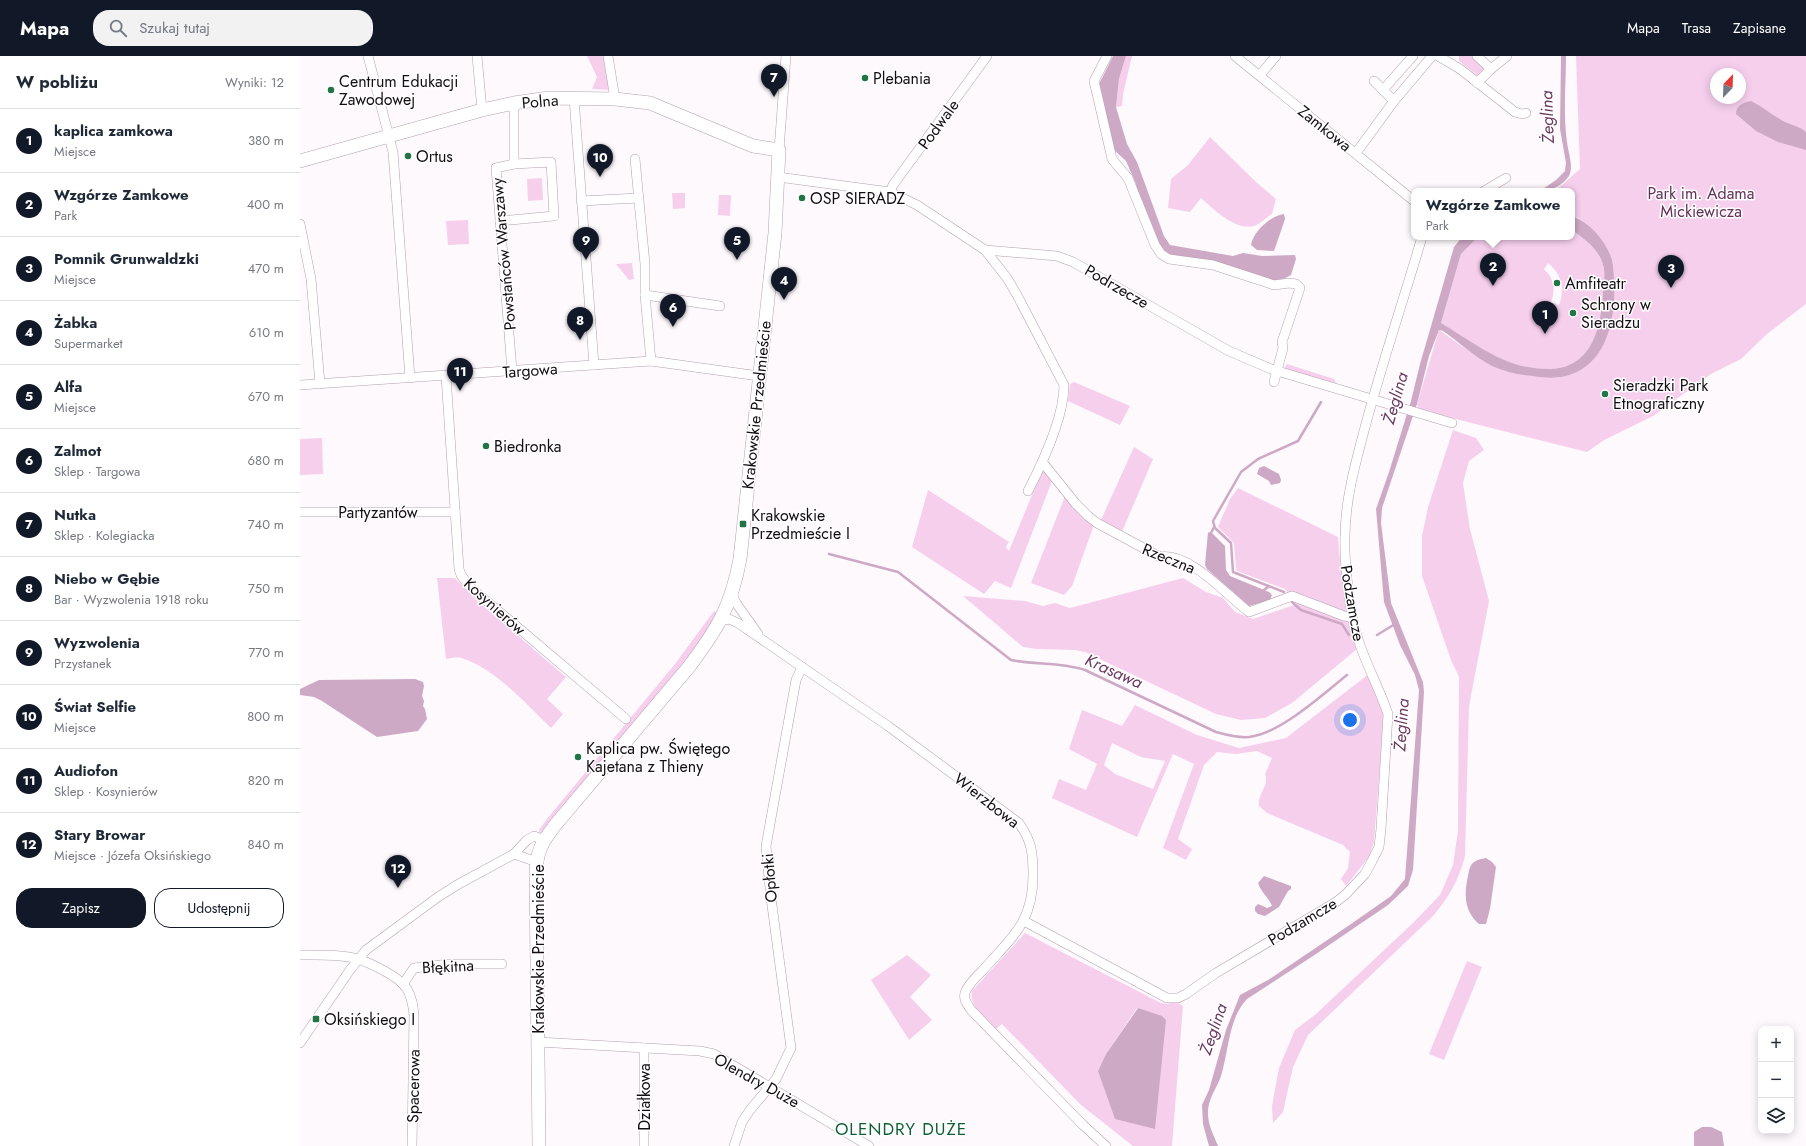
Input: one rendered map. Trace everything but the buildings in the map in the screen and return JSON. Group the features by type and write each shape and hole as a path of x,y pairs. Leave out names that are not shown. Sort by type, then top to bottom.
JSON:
{"street":[{"path":"368,56 393,152 410,378"},
{"path":"477,56 482,110"},
{"path":"608,56 615,99"},
{"path":"779,150 786,56"},
{"name":"Podwale","path":"890,192 893,185 987,56"},
{"path":"1107,56 1094,81 1112,158 1128,178 1155,245 1161,254 1178,261 1213,265 1274,285 1289,283 1296,284 1300,288 1282,342 1283,348 1274,382"},
{"name":"Zamkowa","path":"1235,56 1411,199"},
{"path":"1260,76 1276,56"},
{"path":"1383,90 1413,56"},
{"path":"1356,153 1394,102 1432,56"},
{"path":"1438,56 1452,59 1477,83 1515,112 1522,114 1526,113"},
{"path":"1477,56 1491,68"},
{"path":"1477,83 1491,68 1507,56"},
{"path":"1374,81 1394,102"},
{"name":"Polna","path":"300,160 482,110 514,103 549,98 615,99 650,102 753,146 779,150"},
{"path":"574,98 594,364"},
{"name":"Powstańców Warszawy","path":"512,371 496,168 514,164 514,103"},
{"name":"Krakowskie Przedmieście","path":"538,1146 537,862 539,838 688,668 708,642 720,621 732,593 740,559 775,232 779,150"},
{"path":"636,160 638,198 645,264 645,295 651,361"},
{"path":"500,221 554,216 551,162 514,164"},
{"name":"Podrzecze","path":"778,177 890,192 917,205 985,250 1057,256 1073,262 1249,361 1372,400 1452,423"},
{"path":"1489,188 1506,178"},
{"path":"581,201 638,198"},
{"path":"300,224 311,279 320,384"},
{"name":"Podzamcze","path":"1024,921 1167,998 1178,998 1216,973 1336,902 1357,884 1365,874 1378,847 1381,829 1388,714 1382,696 1363,657 1352,617 1345,557 1345,536 1350,491 1372,400 1421,240"},
{"path":"985,250 1007,278 1017,295 1064,385 1060,413 1043,463 1028,491"},
{"path":"645,295 720,306"},
{"name":"Targowa","path":"300,385 651,361 759,376"},
{"name":"Kosynierów","path":"446,376 459,569 465,581 626,719"},
{"name":"Rzeczna","path":"1043,463 1076,504 1097,523 1160,557 1169,556 1201,570 1249,612 1292,596 1344,616 1352,617"},
{"name":"Partyzantów","path":"300,512 456,512"},
{"name":"Wierzbowa","path":"732,593 736,603 761,639"},
{"name":"Wierzbowa","path":"720,621 733,620 761,639 888,726 1019,824 1031,844 1033,858 1033,886 1031,904 1024,921 971,984 965,994 965,999 971,1010 1083,1125 1106,1146"},
{"name":"Opłotki","path":"734,1146 737,1134 746,1116 778,1076 790,1052 792,1044 767,868 767,839 796,680 802,667"},
{"path":"300,1043 358,959 380,939 438,897 514,854 527,840 539,838"},
{"path":"514,854 537,862"},
{"name":"Spacerowa","path":"300,955 341,956 358,959 378,966 407,988 413,1003 412,1146"},
{"name":"Błękitna","path":"403,984 414,968 449,964 502,964"},
{"name":"Olendry Duże","path":"538,1042 644,1048 714,1054 869,1146"},
{"name":"Działkowa","path":"644,1048 644,1146"}],"green space":[{"path":"587,56 608,56 613,90 592,89 597,77"},
{"path":"1126,56 1132,56 1123,94 1122,106 1116,107 1119,79"},
{"path":"1459,56 1476,56 1485,71 1479,77 1459,61"},
{"name":"Park im. Adama Mickiewicza","path":"1576,56 1806,56 1806,304 1767,334 1741,359 1711,374 1653,416 1604,440 1587,452 1418,408 1417,404 1439,330 1483,361 1558,378 1573,373 1586,365 1604,344 1609,330 1614,301 1613,264 1609,254 1601,244 1578,218 1575,217 1575,188 1558,188 1580,169"},
{"path":"1210,137 1256,182 1276,199 1272,214 1256,225 1247,227 1232,222 1218,213 1201,198 1190,212 1168,208 1171,179 1188,165"},
{"path":"542,178 543,200 528,201 527,179"},
{"path":"672,193 685,193 685,208 673,209"},
{"path":"719,195 731,195 730,216 718,215"},
{"path":"468,220 469,244 448,245 446,221"},
{"path":"1575,232 1586,241 1595,249 1601,259 1604,279 1600,319 1591,344 1584,354 1575,362 1563,367 1548,369 1517,365 1491,354 1441,323 1461,254 1475,240 1575,240","holes":["1548,263 1556,272 1562,288 1559,305 1551,302 1554,288 1550,276 1544,269"]},
{"path":"632,263 634,279 629,280 616,264"},
{"path":"1287,364 1334,379 1336,383 1286,370 1285,367"},
{"path":"1074,382 1130,406 1120,425 1068,401 1070,384"},
{"path":"1453,430 1476,438 1484,450 1469,461 1463,483 1470,529 1489,601 1469,706 1465,856 1460,873 1453,888 1433,916 1308,1035 1293,1067 1283,1112 1273,1123 1272,1106 1279,1068 1295,1030 1316,1014 1413,923 1440,895 1453,865 1458,831 1459,677 1451,660 1422,576 1422,536 1428,507"},
{"path":"322,438 323,474 300,475 300,439"},
{"path":"1134,447 1153,459 1121,534 1100,522"},
{"path":"1043,468 1052,481 1011,588 995,581 984,594 912,547 928,490 1009,542 1006,547 1009,551"},
{"path":"1238,488 1338,537 1343,579 1357,649 1292,703 1265,718 1241,720 1216,714 1085,652 1023,647 963,596 1025,601 1043,606 1055,603 1070,608 1183,578 1206,592 1223,598 1235,612 1253,619 1297,604 1285,589 1237,571 1234,543 1218,527 1230,499"},
{"path":"1065,496 1094,525 1072,586 1064,595 1031,583"},
{"path":"437,578 455,578 474,598 566,677 547,699 563,714 551,728 521,698 498,678 486,670 461,658 446,659"},
{"path":"714,611 718,614 704,639 540,834 539,830 547,819 675,664"},
{"path":"1374,670 1384,713 1374,842 1369,857 1346,886 1341,879 1348,868 1350,852 1343,845 1267,813 1259,806 1260,797 1266,782 1265,774 1272,758 1257,751 1236,754 1217,752 1204,765 1178,839 1192,849 1186,860 1163,848 1194,764 1173,754 1137,837 1052,798 1059,779 1086,790 1097,764 1069,749 1082,710 1122,726 1135,705 1197,735 1239,748 1286,738","holes":["1112,743 1141,757 1165,761 1153,789 1115,774 1104,765"]},
{"path":"1025,933 1161,1003 1166,1004 1176,1002 1183,1006 1172,1146 1133,1146 1081,1105 1002,1024 996,1029 975,1007 972,991","holes":["1137,1008 1165,1020 1161,1062 1098,1071 1106,1054"]},
{"path":"907,955 931,975 910,997 932,1020 909,1040 871,980"},
{"path":"1467,961 1482,967 1444,1060 1429,1054"}],"shaded area":[{"path":"1113,56 1126,56 1119,79 1116,107 1127,144 1137,162 1164,236 1170,245 1233,256 1243,253 1262,256 1295,255 1296,259 1291,275 1278,282 1174,257 1166,253 1160,245 1135,188 1136,184 1126,161 1113,149 1098,86"},
{"path":"1561,56 1566,56 1565,121 1571,168 1569,176 1560,185 1554,188 1544,188 1556,180 1565,171 1566,163 1560,129"},
{"path":"1751,101 1783,121 1806,132 1806,150 1778,142 1756,131 1736,114 1737,108"},
{"path":"1284,214 1285,219 1274,251 1257,250 1251,245 1255,235 1263,225 1273,218"},
{"path":"1575,217 1596,232 1611,257 1614,274 1614,297 1611,325 1600,350 1582,369 1569,375 1551,378 1507,372 1485,362 1443,331 1439,330 1429,356 1417,404 1382,508 1381,523 1391,603 1423,682 1424,692 1413,870 1408,886 1388,905 1247,999 1241,1007 1236,1016 1230,1036 1221,1076 1209,1104 1209,1122 1218,1146 1209,1146 1203,1124 1202,1105 1209,1090 1226,1030 1240,995 1268,980 1391,896 1405,879 1419,690 1415,675 1400,645 1384,602 1376,509 1411,401 1420,364 1454,247 1460,240 1475,240 1461,254 1441,323 1479,347 1504,360 1532,368 1548,369 1563,367 1575,362 1584,354 1591,344 1600,319 1604,268 1595,249 1575,232"},
{"path":"1264,466 1279,474 1281,480 1280,483 1271,485 1269,481 1257,474 1259,468"},
{"path":"1208,532 1213,534 1225,546 1226,570 1230,576 1269,592 1272,595 1270,600 1249,606 1207,569 1205,565"},
{"path":"415,679 423,682 423,706 427,719 418,731 377,737 322,701 314,697 300,695 300,689 319,680"},
{"path":"1486,858 1496,867 1490,909 1486,924 1479,924 1470,914 1466,902 1466,889 1470,868 1477,860"},
{"path":"1264,876 1291,886 1291,889 1288,891 1279,907 1265,916 1258,914 1255,911 1255,907 1258,904 1267,908 1272,906 1258,883"},
{"path":"1138,1008 1162,1016 1166,1020 1155,1129 1115,1119 1098,1071 1106,1054"},
{"path":"1702,1127 1711,1127 1722,1132 1724,1146 1694,1146 1694,1132"}],"waterway":[{"path":"1284,592 1233,572 1231,543 1215,528 1213,521 1241,472 1258,459 1298,441 1321,402"},
{"path":"1211,533 1214,527"},
{"name":"Krasawa","path":"829,554 898,572 1011,660 1076,667 1085,670 1216,732 1228,735 1249,737 1274,729 1301,712 1347,675"},
{"path":"1264,590 1269,586"},
{"path":"1292,602 1301,610 1342,624 1349,635"},
{"name":"Krasawa","path":"1377,635 1395,624"}],"place":[{"name":"Plebania","path":"865,78"},
{"name":"Centrum Edukacji Zawodowej","path":"331,90"},
{"name":"Nutka","path":"774,97"},
{"name":"Ortus","path":"408,156"},
{"name":"Świat Selfie","path":"600,177"},
{"name":"OSP SIERADZ","path":"802,198"},
{"name":"Wyzwolenia","path":"586,260"},
{"name":"Alfa","path":"737,260"},
{"name":"Amfiteatr","path":"1557,283"},
{"name":"Wzgórze Zamkowe","path":"1493,286"},
{"name":"Pomnik Grunwaldzki","path":"1671,288"},
{"name":"Żabka","path":"784,300"},
{"name":"Schrony w Sieradzu","path":"1573,313"},
{"name":"Zalmot","path":"673,327"},
{"name":"kaplica zamkowa","path":"1545,334"},
{"name":"Niebo w Gębie","path":"580,340"},
{"name":"Audiofon","path":"460,391"},
{"name":"Sieradzki Park Etnograficzny","path":"1605,394"},
{"name":"Biedronka","path":"486,446"},
{"name":"Krakowskie Przedmieście I","path":"743,524"},
{"name":"Kaplica pw. Świętego Kajetana z Thieny","path":"578,757"},
{"name":"Stary Browar","path":"398,888"},
{"name":"Oksińskiego I","path":"316,1019"}],"district":[{"name":"OLENDRY DUŻE","path":"901,1129"}],"water label":[{"name":"Żeglina","path":"1547,117"},
{"name":"Żeglina","path":"1395,398"},
{"name":"Żeglina","path":"1401,725"},
{"name":"Żeglina","path":"1213,1029"}]}
